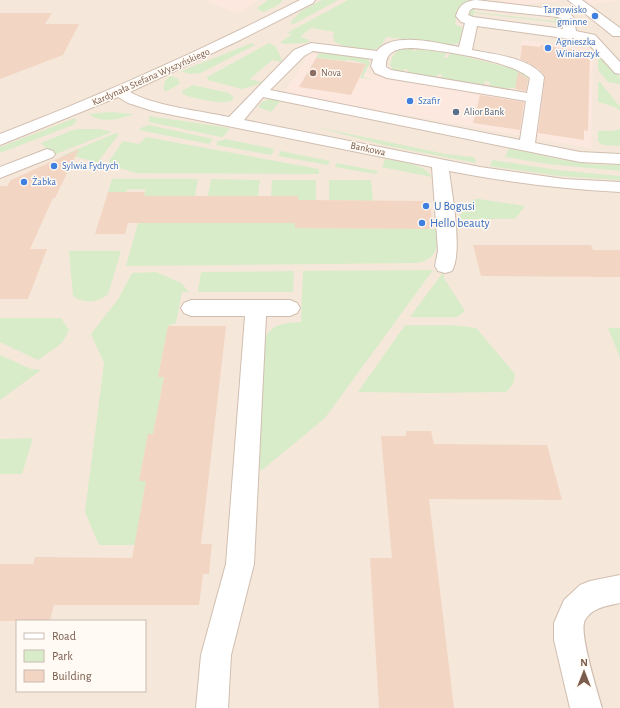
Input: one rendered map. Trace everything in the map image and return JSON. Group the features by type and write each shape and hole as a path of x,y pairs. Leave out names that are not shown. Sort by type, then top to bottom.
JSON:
{"street":[{"path":"504,6 520,1 542,0"},
{"path":"574,0 619,33"},
{"name":"Kardynała Stefana Wyszyńskiego","path":"0,140 120,92 220,46 305,2"},
{"path":"570,34 570,21 565,16 554,12 504,6 489,2 472,4 464,8 462,16 465,19 472,21 590,38 619,33"},
{"path":"465,52 472,21"},
{"path":"590,38 620,70"},
{"path":"527,145 534,98 537,77 533,72 495,59 465,52 403,44 392,45 385,49 378,66 380,70 387,74 534,98"},
{"path":"233,122 260,92 299,53 311,46 382,56"},
{"name":"Bankowa","path":"120,92 133,100 153,106 518,179 564,184 620,187"},
{"path":"260,92 527,145 580,157 620,159"},
{"path":"0,173 47,154"},
{"path":"440,164 448,251 446,266"},
{"path":"191,308 290,308"},
{"path":"212,708 216,655 236,586 240,564 256,308"},
{"path":"586,708 569,640 569,623 574,610 590,595 620,589"}],"shaded area":[{"path":"0,0 620,0 620,708 0,708"},
{"path":"204,0 259,0 237,13"},
{"name":"Targowisko gminne","path":"499,0 564,0 520,5 509,4"},
{"name":"Targowisko gminne","path":"566,0 620,0 590,5 620,28 603,30"},
{"path":"522,40 593,49 591,148 284,93 310,53 370,62 367,74 538,102 545,67 518,63"}],"green space":[{"path":"268,0 283,0 278,5 264,12 257,9"},
{"path":"322,0 338,0 294,24 290,23 301,11"},
{"path":"348,0 478,0 466,2 460,6 455,24 463,28 460,43 450,45 386,37 378,48 362,50 349,48 338,44 334,41 333,35 335,32 311,28 300,37 310,40 307,43 284,44 280,42 292,35 287,33"},
{"path":"475,7 474,12 554,21 554,17 557,16 563,20 563,28 560,29 560,23 474,13 472,18 468,14 468,10"},
{"path":"252,43 255,45 201,73 189,74 181,71"},
{"path":"269,43 276,47 282,60 281,62 272,60 250,79 263,83 242,89 208,80 207,77"},
{"path":"406,48 414,48 413,51 416,51 417,49 446,53 444,57 448,58 450,53 519,70 528,78 527,85 513,88 489,86 490,82 485,81 484,85 441,79 442,74 438,74 437,78 408,74 409,70 404,69 403,74 393,70 390,65 395,54"},
{"path":"327,52 368,59 370,63 363,77 374,80 360,78 366,64 348,60 316,58 319,53"},
{"path":"598,56 601,56 620,78 620,84 608,82 598,70"},
{"path":"171,76 178,79 180,83 165,92 165,82"},
{"path":"598,82 600,82 620,107 620,110 598,102"},
{"path":"193,85 229,93 233,97 233,100 229,102 216,102 182,94 182,91"},
{"path":"271,98 282,99 271,112 258,107 262,102"},
{"path":"110,112 134,114 123,118 105,120 89,114"},
{"path":"149,116 230,128 223,137 221,137 149,122"},
{"path":"75,118 77,121 73,125 0,153 0,147"},
{"path":"149,125 213,139 209,144 139,130"},
{"path":"316,127 446,154 473,157 476,160 475,163 383,145"},
{"path":"78,129 100,129 112,132 56,154 53,154 41,143 70,131"},
{"path":"620,129 620,146 603,145 598,142 598,131 612,131"},
{"path":"116,133 119,134 97,163 78,157 61,156"},
{"path":"146,137 319,169 319,174 136,173 107,164 123,141 139,144"},
{"path":"226,139 274,150 271,155 216,145 218,141"},
{"path":"509,148 578,162 620,165 620,171 548,164 505,157"},
{"path":"281,151 330,161 328,165 278,156"},
{"path":"385,159 418,166 428,172 432,177 382,167"},
{"path":"493,160 557,170 620,176 620,180 559,176 489,166"},
{"path":"337,163 378,171 376,174 335,167"},
{"path":"112,179 198,179 195,196 144,196 146,189 127,189 126,192 108,192"},
{"path":"211,179 260,180 258,196 208,196"},
{"path":"272,180 316,180 316,200 298,200 271,196"},
{"path":"329,180 371,180 373,201 329,200"},
{"path":"475,199 525,206 515,219 462,219 459,216 471,201"},
{"path":"138,223 295,223 295,228 439,229 435,252 428,259 416,263 126,266"},
{"path":"69,251 121,251 108,294 95,301 81,300 73,296"},
{"path":"433,270 325,418 262,470 256,470 264,339 275,327 284,324 301,322 303,271"},
{"path":"294,271 293,292 198,292 201,272"},
{"path":"444,271 444,278 465,311 457,317 410,317"},
{"path":"156,272 181,283 189,292 182,292 176,323 168,326 158,376 164,377 153,434 148,434 139,481 146,481 135,545 99,545 85,512 104,363 91,334 119,298 132,273"},
{"path":"0,318 61,318 69,330 62,343 38,360 0,342"},
{"path":"405,325 452,325 476,328 515,374 512,386 506,392 358,392"},
{"path":"608,328 620,328 620,358"},
{"path":"0,355 31,369 41,370 0,400"},
{"path":"33,438 22,474 0,474 0,439"}],"building":[{"path":"0,13 52,13 45,24 79,24 63,55 0,79"},
{"path":"522,45 540,47 540,45 590,52 588,131 584,130 584,140 538,133 545,77 539,69 520,59"},
{"path":"316,58 366,64 351,95 299,87"},
{"path":"518,72 528,79 526,91 515,89"},
{"path":"480,95 524,102 520,130 473,123"},
{"path":"79,149 55,198 53,198 30,249 47,249 28,299 0,299 0,186 7,186 11,180"},
{"path":"108,192 145,192 144,196 298,196 298,200 429,201 434,229 295,228 295,223 128,223 125,234 95,234"},
{"path":"473,245 591,245 593,250 620,250 620,277 481,276"},
{"path":"168,326 226,326 201,544 212,544 209,574 203,574 199,605 54,605 50,620 0,621 0,564 33,564 35,557 132,558 146,481 139,481 148,434 153,434 164,377 158,377"},
{"path":"406,431 431,431 434,444 547,445 562,500 429,499 454,708 379,708 370,558 392,558 381,436 406,436"}],"place":[{"name":"Targowisko gminne","path":"595,16"},
{"name":"Agnieszka Winiarczyk","path":"548,48"},
{"name":"Nova","path":"313,73"},
{"name":"Szafir","path":"410,101"},
{"name":"Alior Bank","path":"456,112"},
{"name":"Sylwia Fydrych","path":"54,166"},
{"name":"Żabka","path":"24,182"},
{"name":"U Bogusi","path":"426,206"},
{"name":"Hello beauty","path":"422,223"}]}
